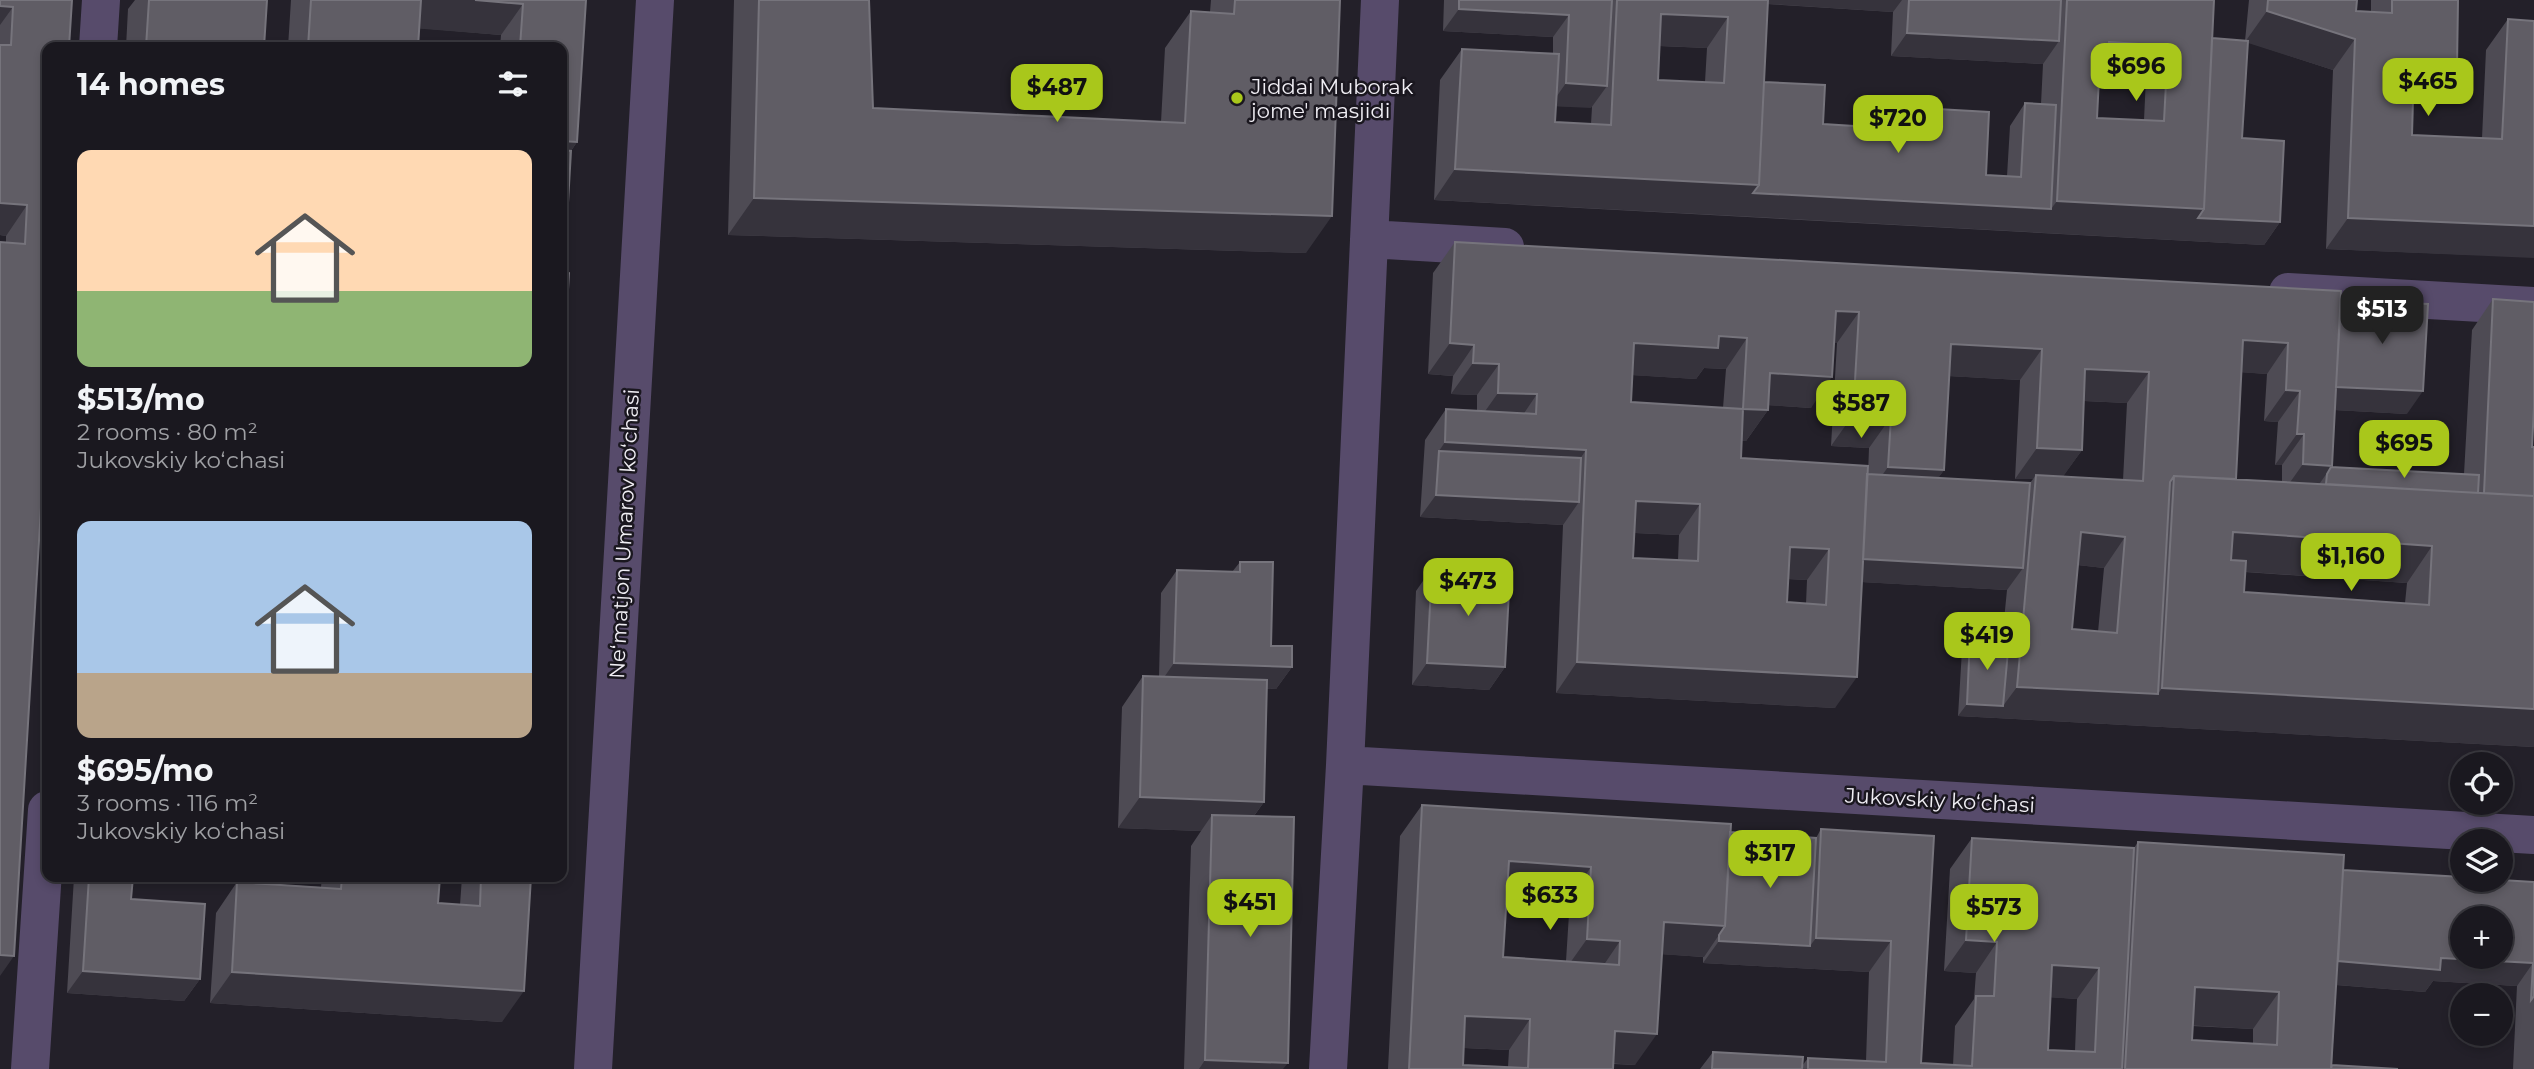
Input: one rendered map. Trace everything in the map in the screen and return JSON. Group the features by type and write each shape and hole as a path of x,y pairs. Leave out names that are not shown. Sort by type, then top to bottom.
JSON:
{"street":[{"path":"98,42 101,0"},
{"name":"Neʻmatjon Umarov koʻchasi","path":"593,1069 655,0"},
{"path":"1328,1069 1345,765 1380,0"},
{"path":"1369,239 1535,248"},
{"path":"2257,290 2534,306"},
{"name":"Jukovskiy koʻchasi","path":"1345,765 2534,835"},
{"path":"30,1069 42,882"}],"building":[{"path":"0,0 72,0 69,42 42,42 42,491 14,956 0,955 0,242 25,244 27,205 0,203 0,45 11,45 13,7 0,6"},
{"path":"149,0 267,0 264,42 146,42"},
{"path":"311,0 421,0 418,42 308,42"},
{"path":"475,0 586,0 577,142 567,141 567,42 520,42 523,4"},
{"name":"Jiddai Muborak jome' masjidi","path":"759,0 869,0 873,108 1185,123 1191,11 1234,14 1235,0 1340,0 1332,216 754,198"},
{"path":"1459,0 1612,0 1607,86 1566,83 1569,15 1459,9"},
{"path":"1617,0 1768,0 1759,185 1455,169 1462,49 1559,54 1555,122 1611,125","holes":["1661,14 1728,17 1724,83 1658,80"]},
{"path":"1909,0 2061,0 2059,41 1907,33"},
{"path":"2067,0 2214,0 2204,209 2057,201","holes":["2109,42 2168,46 2164,121 2097,118 2099,78 2107,79"]},
{"path":"2268,0 2357,0 2356,11 2392,13 2392,0 2458,0 2457,67 2414,65 2412,135 2502,139 2508,19 2534,21 2534,226 2348,218 2355,39 2267,11"},
{"path":"2212,38 2248,41 2242,138 2284,141 2280,222 2198,218 2204,209"},
{"path":"1764,82 1825,85 1823,124 1902,129 1903,107 1989,112 1986,175 2021,177 2025,103 2056,105 2051,209 1753,193 1759,185"},
{"path":"567,151 571,151 567,220"},
{"path":"1455,242 2341,291 2332,466 2303,464 2304,434 2297,434 2300,391 2286,390 2288,343 2243,340 2236,479 2174,476 2170,482 2158,694 2017,687 2036,475 2143,481 2149,372 2085,369 2082,450 2037,448 2042,349 1951,344 1944,470 1888,467 1891,417 1853,415 1859,312 1836,311 1832,377 1770,373 1768,410 1743,409 1741,458 1868,466 1857,677 1577,662 1586,450 1445,442 1446,409 1536,414 1537,394 1498,393 1499,364 1473,363 1474,345 1450,343","holes":["1719,336 1747,338 1743,409 1631,402 1634,343 1718,348","1636,501 1700,504 1698,561 1633,558","2081,532 2125,537 2117,633 2072,629","1790,547 1829,549 1826,605 1787,602"]},
{"path":"567,273 569,273 567,306"},
{"path":"2493,299 2534,302 2534,496 2484,493"},
{"path":"2341,300 2428,304 2423,391 2336,387"},
{"path":"1439,451 1581,458 1579,502 1436,495"},
{"path":"2331,467 2479,475 2478,493 2326,484"},
{"path":"1867,474 2030,483 2023,568 1863,559"},
{"path":"2174,476 2534,496 2534,709 2162,688","holes":["2233,532 2432,546 2429,605 2244,592 2246,561 2231,560"]},
{"path":"1240,562 1273,562 1271,646 1292,646 1292,667 1174,663 1177,570 1240,572"},
{"path":"1432,568 1510,572 1505,667 1427,663"},
{"path":"1970,638 2009,640 2003,706 1967,704"},
{"path":"1143,676 1267,680 1264,802 1140,797"},
{"path":"1422,805 1731,824 1725,926 1664,922 1657,1034 1615,1031 1613,1069 1409,1069","holes":["1509,861 1591,867 1587,939 1620,941 1619,965 1503,957","1465,1016 1530,1019 1528,1068 1463,1065"]},
{"path":"1212,815 1294,817 1288,1063 1205,1060"},
{"path":"1821,829 1934,836 1921,1063 1972,1066 1976,996 1994,996 1997,942 1966,940 1972,838 2134,848 2122,1069 1808,1069 1808,1058 1886,1062 1891,941 1816,938","holes":["2052,965 2099,968 2095,1052 2048,1050"]},
{"path":"1730,832 1816,838 1810,946 1719,941 1719,935 1725,926"},
{"path":"2138,842 2344,855 2331,1069 2125,1069","holes":["2195,987 2279,992 2277,1045 2192,1040"]},
{"path":"2343,870 2450,876 2450,892 2513,892 2513,881 2534,882 2534,996 2531,1000 2533,963 2513,962 2513,906 2450,906 2450,958 2441,958 2440,970 2338,961"},
{"path":"89,882 133,882 131,899 205,904 200,979 83,971"},
{"path":"237,882 341,889 342,882 440,882 438,903 480,906 481,882 531,882 524,991 232,972"},
{"path":"1713,1052 1803,1057 1802,1069 1712,1069"},
{"path":"2332,1065 2398,1069 2331,1069"}],"place":[{"name":"Jiddai Muborak jome' masjidi","path":"1237,98"}]}
